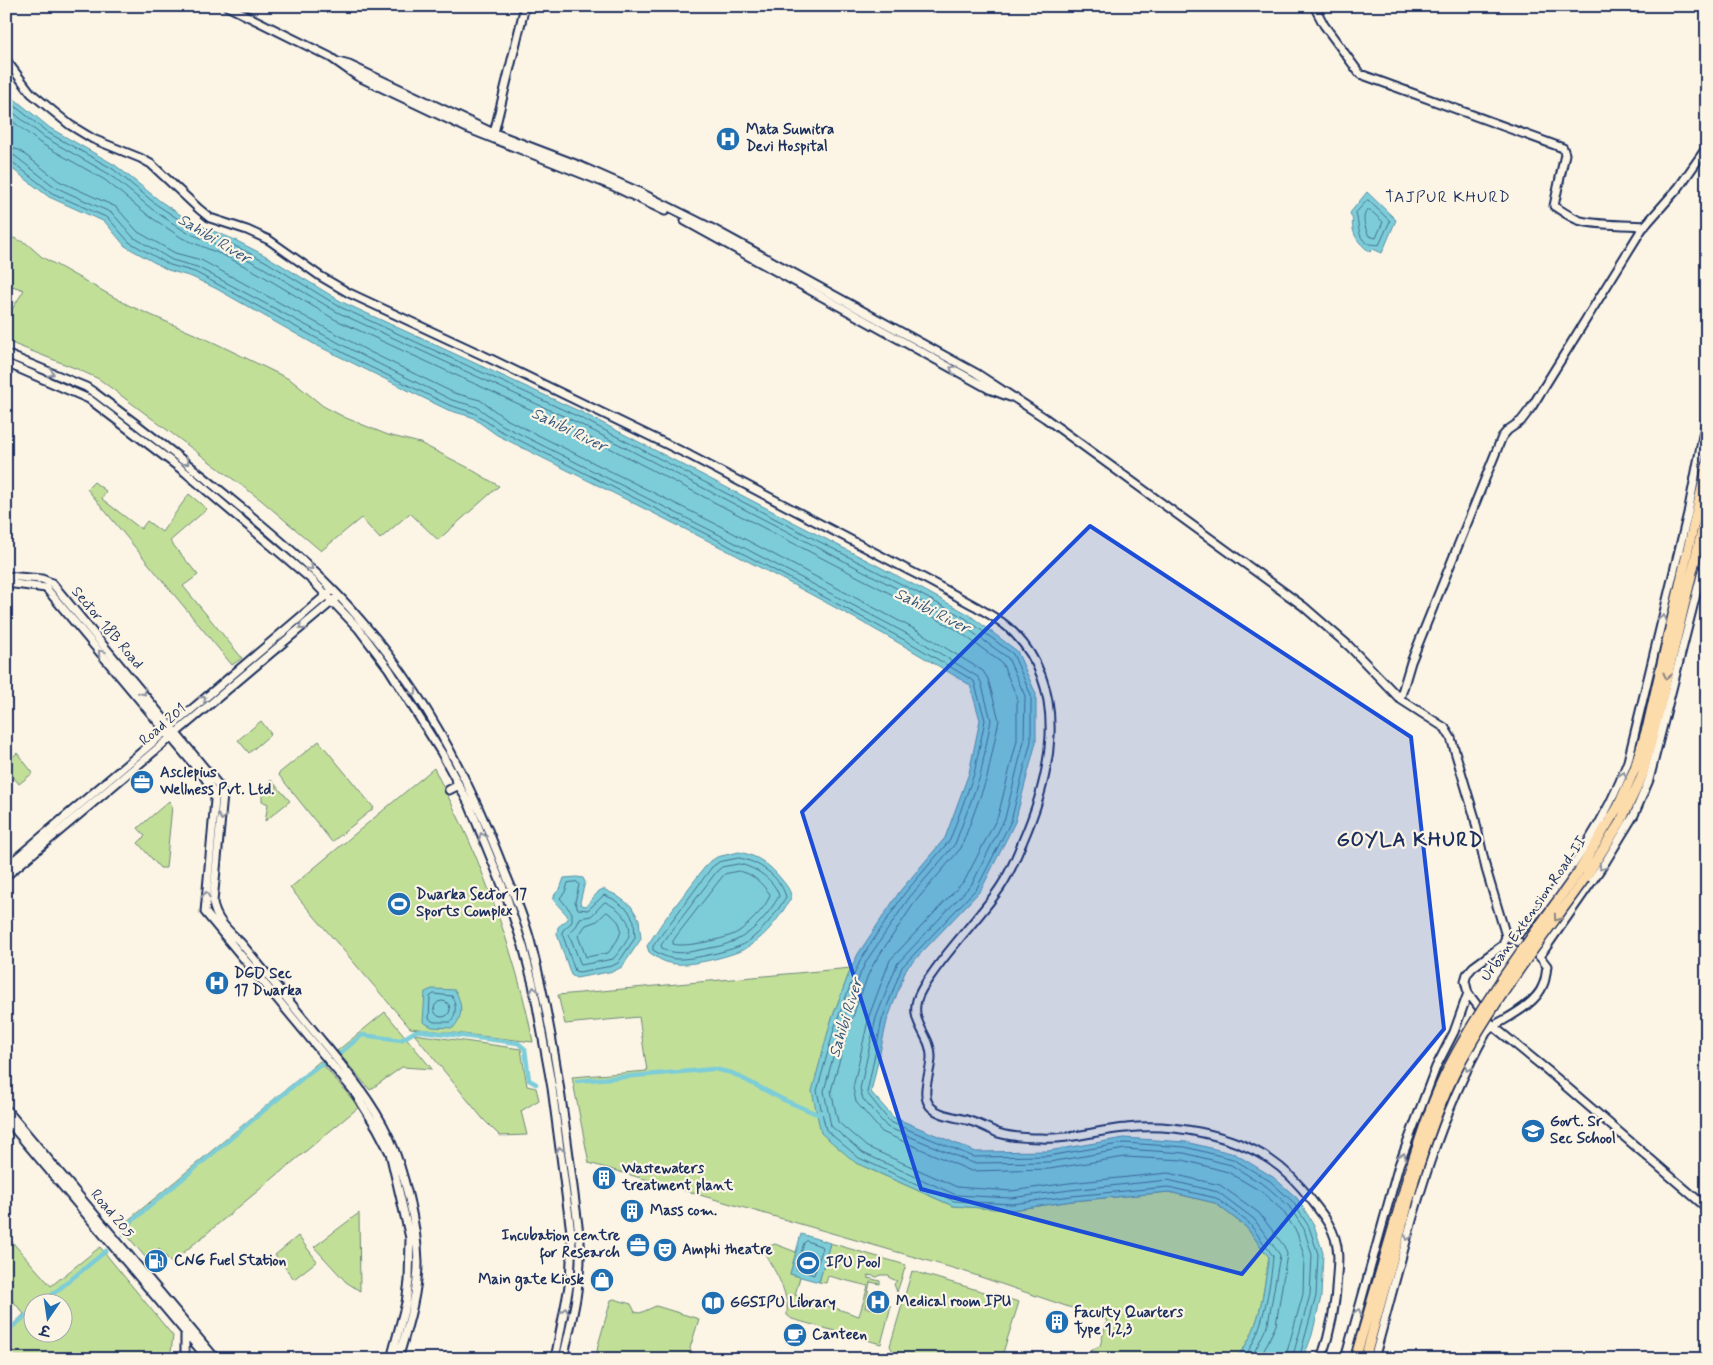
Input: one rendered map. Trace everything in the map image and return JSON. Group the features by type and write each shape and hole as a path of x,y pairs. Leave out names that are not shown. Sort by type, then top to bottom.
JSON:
{"highway":[{"path":"1707,442 1707,453"},
{"name":"Urban Extension Road-II","path":"1615,822 1635,768 1648,725 1707,466"},
{"name":"Urban Extension Road-II","path":"1365,1359 1407,1203 1411,1178 1468,1048 1582,874 1642,776 1707,510"},
{"name":"Urban Extension Road-II","path":"1355,1359 1407,1203"}],"street":[{"path":"227,6 338,62 357,76 469,129 658,207 989,389 1006,397 1012,397"},
{"path":"494,133 525,6"},
{"path":"1314,6 1324,25 1360,74 1563,148 1565,154 1554,206 1582,221 1644,226"},
{"path":"6,60 31,93 70,125 93,139 151,164 210,218 247,230 269,240 326,280 366,301 689,455 941,586 995,618 1014,632 1037,666 1047,694 1051,733 1046,764 1036,808 1006,879 996,894 940,962 920,992 915,1014 931,1053 926,1094 928,1103 936,1111 1009,1135 1053,1138 1124,1128 1170,1127 1222,1138 1268,1158 1294,1179 1304,1191 1330,1225 1336,1242 1338,1257 1333,1318 1321,1359"},
{"path":"338,62 349,65 494,133 578,165 636,191 715,230 972,371 1060,429 1303,606 1349,646 1400,699 1445,728 1450,735 1475,818 1486,869 1504,928 1509,939 1529,946 1540,956 1546,966 1544,985 1537,995 1513,1015 1488,1030 1466,1071 1407,1203 1374,1359"},
{"path":"1400,699 1411,662 1502,437 1531,408 1621,260 1644,226 1679,187 1707,147"},
{"path":"6,354 86,387 95,393 198,472 276,537 339,596 385,649 449,747 477,802 532,946 550,1027 560,1088 581,1257 576,1301 564,1359"},
{"path":"6,363 80,394 97,405 185,472 277,549 327,595 358,628 389,669 441,752 469,804 487,847 523,946 533,984 552,1088 572,1240 569,1290 555,1359"},
{"path":"1707,415 1686,522 1630,753 1618,787 1580,854 1553,892 1503,945 1467,974 1465,981 1468,993 1493,1026 1544,1067 1707,1208"},
{"path":"1540,956 1606,861 1634,815 1646,788 1660,740 1707,551"},
{"name":"Sector 18B Road","path":"6,576 42,579 52,582 171,731"},
{"name":"Sector 18B Road","path":"6,583 46,588 171,731"},
{"name":"Road 201","path":"6,876 333,590"},
{"name":"Road 201","path":"6,867 339,596"},
{"path":"171,731 220,787 223,795 213,902 215,912 371,1106 388,1135 399,1162 414,1230 418,1262 412,1311 398,1359"},
{"path":"449,790 458,785"},
{"path":"1345,1359 1399,1165 1436,1067 1454,1032 1468,993"},
{"path":"336,1064 367,1111 390,1153 410,1238 409,1281 406,1303 391,1359"},
{"name":"Road 205","path":"6,1109 204,1355"},
{"name":"Road 205","path":"6,1119 185,1334 204,1355 216,1359"},
{"path":"1390,1198 1407,1203"},
{"path":"185,1334 185,1359"}],"highlighted area":[{"path":"1090,526 1411,737 1444,1029 1242,1274 921,1189 802,812"}],"green space":[{"path":"6,235 26,243 42,257 128,305 215,343 291,380 323,406 346,418 388,435 420,443 499,486 438,540 410,513 380,539 361,518 321,551 261,500 99,379 6,341 6,319 24,290 6,284"},
{"path":"94,482 106,491 102,499 141,529 147,521 162,532 189,494 207,509 170,541 198,575 183,586 242,658 232,665 87,489"},
{"path":"261,721 271,734 249,753 238,740"},
{"path":"319,741 374,808 332,842 278,774"},
{"path":"17,753 33,773 19,784 6,768 6,763"},
{"name":"Dwarka Sector 17 Sports Complex","path":"434,768 461,823 493,902 516,971 533,1042 410,1028 290,888"},
{"path":"271,780 290,801 265,821 268,804 262,801 262,789"},
{"path":"169,801 172,806 166,868 160,868 138,843 145,836 138,828"},
{"path":"851,968 830,1024 856,1163 953,1206 1012,1210 1072,1201 1169,1192 1215,1203 1246,1227 1269,1257 1256,1324 1244,1348 1235,1359 1074,1359 1100,1346 1107,1320 963,1271 589,1163 572,1077 647,1071 639,1017 565,1024 558,995"},
{"path":"385,1012 432,1069 402,1067 370,1090 337,1051"},
{"path":"414,1034 521,1049 527,1086 536,1088 539,1100 521,1111 527,1135 500,1136 483,1119"},
{"path":"320,1061 359,1107 171,1263 159,1248 146,1258 120,1227"},
{"path":"359,1213 360,1291 346,1282 314,1247"},
{"path":"6,1235 51,1286 100,1247 173,1336 170,1359 6,1359 6,1331 22,1316 22,1342 72,1342 72,1292 22,1292 22,1312 6,1293"},
{"path":"298,1236 317,1261 294,1279 275,1255"},
{"path":"830,1243 906,1265 897,1292 894,1284 897,1281 890,1278 889,1275 880,1275 878,1277 868,1275 868,1278 880,1281 880,1284 870,1282 865,1308 891,1306 881,1344 792,1319 787,1315 786,1297 783,1289 762,1249 775,1244 796,1252 790,1274 800,1277 795,1295 859,1316 868,1286 828,1276 826,1283 819,1282"},
{"path":"912,1271 1019,1302 1001,1359 897,1359 890,1346"},
{"path":"614,1299 631,1304 635,1312 640,1313 656,1306 699,1319 690,1348 694,1356 702,1359 600,1359 597,1352 598,1345 611,1300"}],"water":[{"name":"Sahibi River","path":"6,92 50,128 115,165 160,201 191,222 233,239 268,257 342,302 581,412 905,580 968,614 1017,651 1036,694 1036,742 1015,822 981,890 906,969 887,1021 871,1092 893,1117 976,1152 1048,1151 1124,1138 1186,1142 1235,1154 1273,1177 1297,1198 1314,1225 1323,1253 1321,1297 1312,1335 1303,1359 1235,1359 1244,1348 1256,1324 1269,1257 1246,1227 1215,1203 1169,1192 1072,1201 1012,1210 953,1206 856,1163 821,1133 812,1091 830,1024 851,968 858,954 900,891 945,838 969,773 980,720 970,685 913,651 795,586 497,435 472,417 448,410 314,344 215,288 192,277 168,270 125,246 105,222 49,197 6,164"},
{"path":"1367,192 1396,220 1382,253 1373,249 1370,252 1367,250 1357,239 1353,229 1350,213"},
{"path":"739,852 752,856 768,866 784,882 790,893 791,898 767,931 742,950 703,962 673,964 649,952 647,946 662,923 708,863 717,857"},
{"path":"564,878 583,878 585,882 581,905 586,906 603,889 616,895 631,906 639,919 641,939 622,967 614,971 576,978 571,975 557,934 558,927 568,919 567,915 553,900"},
{"path":"432,989 455,990 461,1009 459,1019 453,1028 432,1027 423,1022 425,992"},
{"name":"IPU Pool","path":"801,1234 830,1243 819,1282 790,1274"}],"waterway":[{"path":"124,1235 132,1221 311,1071 339,1054 362,1035 401,1040 416,1031 422,1031 518,1043 525,1049 529,1080 536,1084"},
{"path":"577,1081 714,1069 732,1073 784,1100 817,1114 822,1112"},
{"path":"55,1292 106,1251"},
{"path":"6,1332 22,1319"}],"place":[{"name":"Mata Sumitra Devi Hospital","path":"728,139"},
{"name":"Asclepius Wellness Pvt. Ltd.","path":"142,782"},
{"name":"Dwarka Sector 17 Sports Complex","path":"399,904"},
{"name":"DGD Sec 17 Dwarka","path":"217,983"},
{"name":"Govt. Sr Sec School","path":"1533,1131"},
{"name":"Wastewaters treatment plant","path":"604,1178"},
{"name":"Mass com.","path":"632,1211"},
{"name":"Incubation centre for Research","path":"638,1245"},
{"name":"Amphi theatre","path":"665,1250"},
{"name":"CNG Fuel Station","path":"156,1261"},
{"name":"IPU Pool","path":"808,1263"},
{"name":"Main gate Kiosk","path":"602,1280"},
{"name":"Medical room IPU","path":"878,1302"},
{"name":"GGSIPU Library","path":"713,1303"},
{"name":"Faculty Quarters Type 1,2,3","path":"1057,1322"},
{"name":"Canteen","path":"795,1335"}],"district":[{"name":"TAJPUR KHURD","path":"1448,197"},
{"name":"GOYLA KHURD","path":"1410,840"}]}
